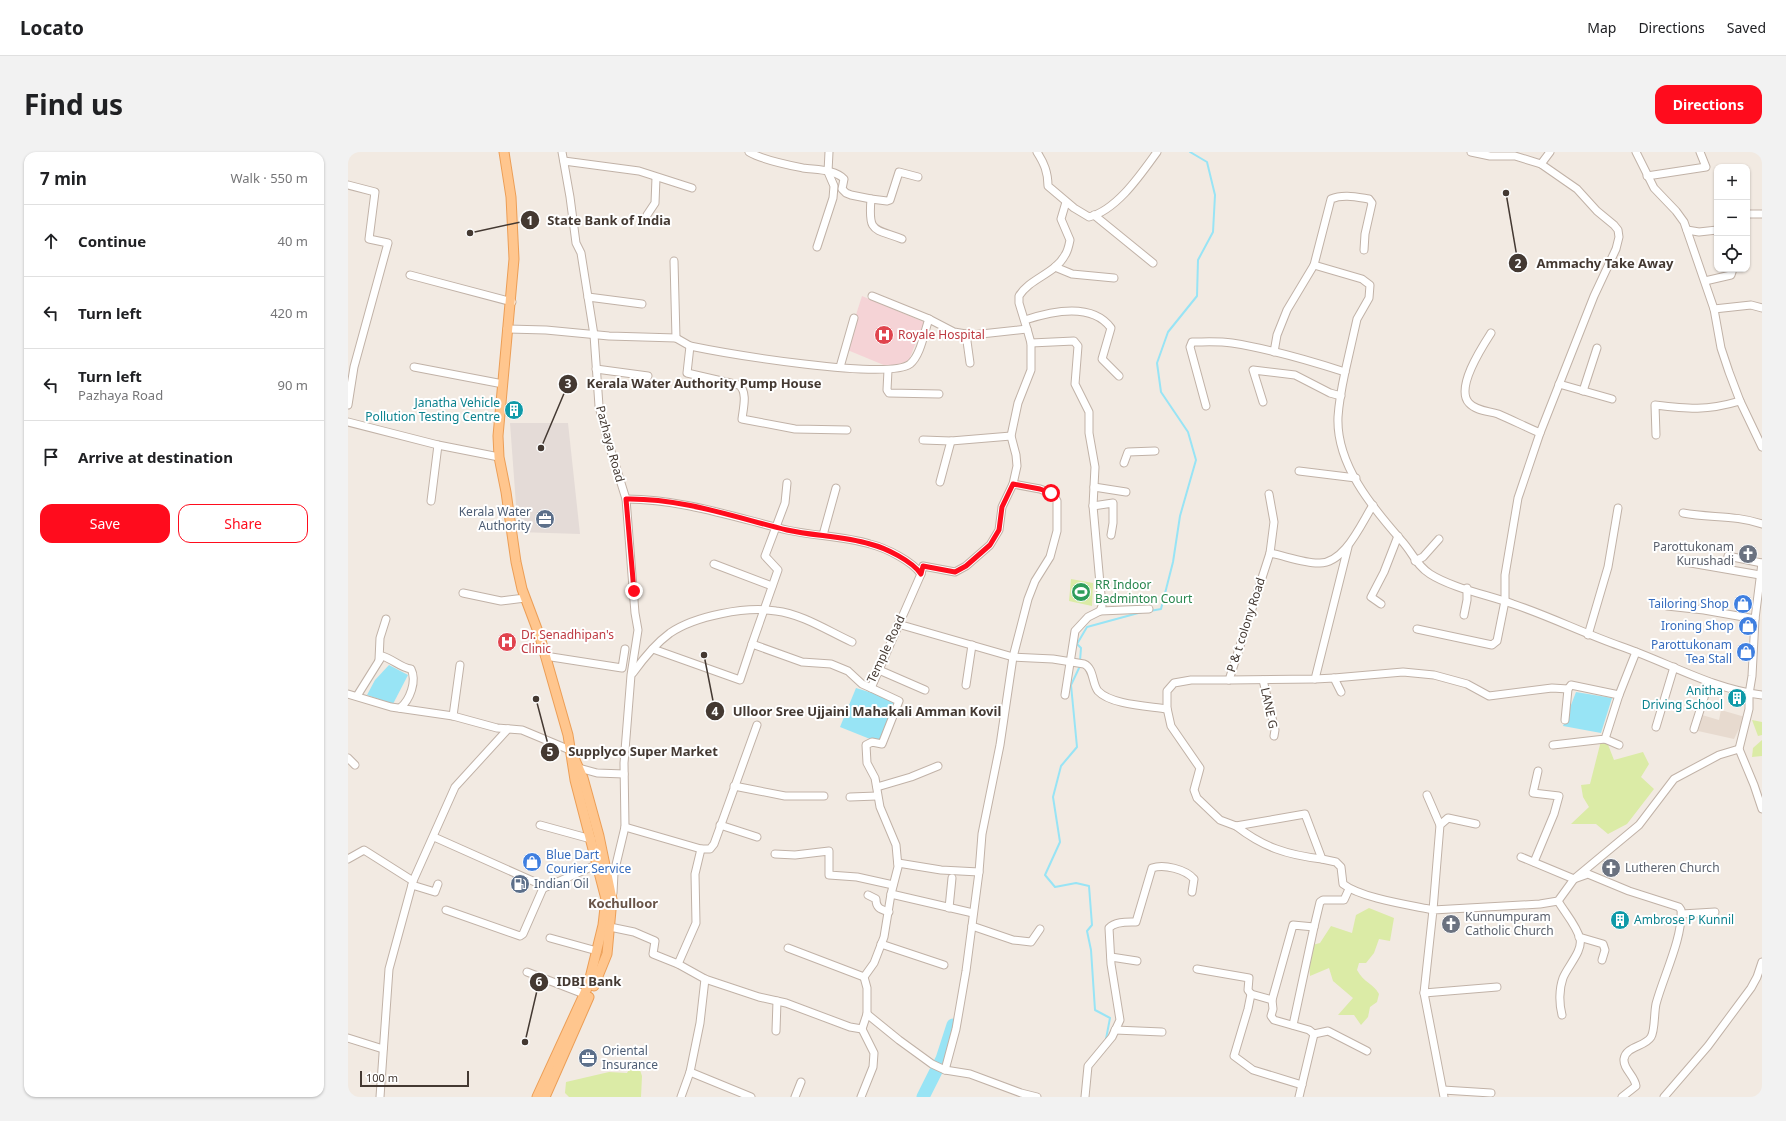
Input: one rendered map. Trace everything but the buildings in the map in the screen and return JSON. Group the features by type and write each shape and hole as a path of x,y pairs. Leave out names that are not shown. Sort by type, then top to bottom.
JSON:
{"main road":[{"path":"504,152 511,197 514,259 512,302 507,330 498,436 499,457 506,492 516,562 568,735 575,780 609,899"},
{"path":"545,1097 607,954 609,899 599,836 583,778 570,750"},
{"path":"537,1097 593,973 597,951 607,926"}],"street":[{"name":"Pazhaya Road","path":"562,152 576,243 581,253 594,335 599,406 606,435 626,499 638,630 631,675 624,774 625,827 609,899"},
{"path":"750,152 787,164 828,172 844,179 842,190 846,193 871,199 890,200 899,172 918,177"},
{"path":"817,247 833,198 834,186 828,172 829,152"},
{"path":"1037,152 1045,165 1048,175 1048,186 1083,215 1089,217 1107,208 1130,186 1157,152"},
{"path":"1416,629 1492,645 1497,641 1505,601 1506,575 1513,519 1518,498 1540,433 1559,384 1594,296 1616,249 1619,238 1618,230 1614,225 1597,211 1577,189 1541,164 1515,156 1490,156 1471,152"},
{"path":"1541,164 1550,152"},
{"path":"1636,152 1654,188 1676,211 1687,230 1714,309 1721,348 1740,401 1762,447"},
{"path":"1647,176 1706,166 1700,152"},
{"path":"564,161 639,171 656,178 692,188"},
{"path":"648,215 655,203 656,178"},
{"path":"348,185 375,192 369,239 388,243 354,367 348,405"},
{"path":"1274,352 1277,335 1287,310 1314,265 1332,199 1339,196 1369,199 1372,202 1365,234 1364,250"},
{"path":"871,199 870,224 884,233 902,239"},
{"path":"921,574 923,566 955,572 966,566 990,545 999,530 1002,507 1013,484 1017,466 1011,436 1018,403 1030,376 1031,343 1019,303 1019,296 1030,283 1055,268 1065,256 1070,240 1061,219 1066,202"},
{"path":"1750,214 1762,214"},
{"path":"1094,215 1154,263"},
{"path":"1687,230 1698,232 1714,230"},
{"path":"674,261 676,338"},
{"path":"1314,265 1362,279 1370,285 1369,298 1357,319 1345,372 1338,417 1339,437 1346,459 1356,478 1373,505 1398,536 1418,565 1431,575 1448,583 1505,601 1709,682 1749,694 1762,695"},
{"path":"1055,268 1072,274 1114,278"},
{"path":"1705,282 1731,275 1732,272"},
{"path":"410,275 512,302"},
{"path":"872,296 929,319 954,332 972,335 1027,329"},
{"path":"588,297 642,304"},
{"path":"1714,309 1751,305 1762,308"},
{"path":"1025,320 1069,310 1096,315 1103,319 1111,328 1102,359 1119,376"},
{"path":"840,367 854,318"},
{"path":"507,330 546,330 594,335 676,338 690,346 796,364 888,370 906,366 912,362 917,354 929,319"},
{"path":"1491,333 1471,367 1465,396 1468,402 1475,407 1497,414 1540,433"},
{"path":"966,334 970,363"},
{"path":"1031,343 1064,340 1074,341 1078,346 1075,384 1089,412 1089,433 1095,467 1093,506 1100,568 1102,605 1100,611"},
{"path":"1206,406 1190,347 1192,342 1231,343 1294,356 1345,372"},
{"path":"690,346 687,373 739,385 744,393 742,419 795,429 847,430"},
{"path":"1583,391 1596,348"},
{"path":"414,368 503,384"},
{"path":"596,369 648,376"},
{"path":"888,370 887,390 889,393 939,394"},
{"path":"1263,402 1253,370 1295,375 1341,396"},
{"path":"1559,384 1612,399"},
{"path":"1656,435 1655,405 1691,409 1716,408 1740,401"},
{"path":"348,422 438,445 499,457"},
{"path":"923,440 951,441 1011,436"},
{"path":"940,482 951,441"},
{"path":"431,500 438,445"},
{"path":"1124,463 1128,452 1156,451"},
{"path":"1299,471 1356,478"},
{"path":"653,649 740,680 778,570 766,556 785,503 787,483"},
{"path":"945,1070 956,1029 972,926 982,834 1000,745 1013,657 1028,599 1036,581 1050,557 1057,531 1056,501 1053,494 1040,489 1013,484"},
{"path":"1094,487 1126,492"},
{"path":"823,535 836,488"},
{"name":"P & t colony Road","path":"1236,826 1220,820 1197,798 1194,790 1199,767 1171,726 1167,710 1167,691 1174,683 1191,680 1229,680 1270,553 1274,522 1269,494"},
{"path":"626,499 665,501 707,509 777,527 870,544 888,550 917,567 921,574"},
{"path":"1093,506 1113,503 1111,535"},
{"path":"1315,679 1348,547 1373,505"},
{"path":"1588,635 1608,567 1618,508"},
{"path":"1683,513 1700,516 1746,518 1762,524"},
{"path":"1381,604 1371,597 1384,572 1385,566 1398,536"},
{"path":"1416,561 1423,557 1439,539"},
{"path":"1270,553 1312,563 1328,563 1348,547"},
{"path":"1728,556 1762,563 1755,619 1752,676 1749,694 1750,708 1739,749 1762,809"},
{"path":"1685,562 1760,576"},
{"path":"714,564 772,586"},
{"name":"Temple Road","path":"752,644 802,662 831,664 848,671 862,684 870,688 921,574"},
{"path":"1464,615 1467,600 1467,588"},
{"path":"463,593 501,601 526,598"},
{"path":"1668,606 1704,610 1755,619"},
{"path":"1065,695 1072,662 1073,637 1077,627 1088,617 1100,611 1149,608"},
{"path":"631,675 645,656 670,633 702,618 747,611 777,611 794,616 852,642"},
{"path":"379,660 380,638 386,619"},
{"path":"898,624 1013,657 1084,664 1088,667 1099,692 1109,698 1167,710"},
{"path":"966,685 972,645"},
{"path":"545,656 622,668 625,649"},
{"path":"1605,739 1619,694 1636,652"},
{"path":"357,696 382,656 390,658 405,668 411,669 414,676 411,692 405,704 400,708"},
{"path":"453,716 460,665"},
{"path":"1656,727 1674,667"},
{"path":"879,670 925,690"},
{"path":"1229,680 1315,679 1403,672 1434,675 1467,684 1489,696 1552,688 1568,689"},
{"path":"1334,678 1341,692"},
{"name":"LANE G","path":"1263,680 1275,730 1274,736"},
{"path":"1694,729 1709,682"},
{"path":"1565,720 1569,686 1573,685 1619,694"},
{"path":"864,977 874,963 882,944 889,912 890,894 898,863 896,845 877,796 877,787 867,763 866,745 872,742 882,744 900,701 870,688"},
{"path":"348,694 391,707 453,716 508,729 522,730 570,750"},
{"path":"625,827 701,849 710,850 714,844 757,725"},
{"path":"380,1097 389,969 412,883 457,785 508,729"},
{"path":"1553,745 1605,739 1619,745"},
{"path":"1236,826 1253,840 1269,847 1306,857 1336,862 1342,867 1343,884 1349,889 1373,896 1433,910 1540,904 1558,901 1574,879 1640,825 1674,779 1719,755 1739,749"},
{"path":"348,758 355,765"},
{"path":"877,787 911,777 938,766"},
{"path":"579,768 597,773 624,774"},
{"path":"1534,862 1554,814 1559,796 1533,793 1538,771"},
{"path":"734,786 784,796 824,796"},
{"path":"1427,795 1440,825 1424,993 1443,1094 1491,1093"},
{"path":"850,797 877,796"},
{"path":"1236,826 1305,814 1322,859"},
{"path":"1440,825 1448,818 1476,824"},
{"path":"540,825 591,839"},
{"path":"720,825 757,837"},
{"path":"434,836 543,884 544,888"},
{"path":"678,964 696,922 695,874 701,849"},
{"path":"348,859 364,850 412,883 435,892 438,884"},
{"path":"775,854 795,855 829,851 829,875 857,877 893,885"},
{"path":"1521,856 1574,879 1588,874 1629,892 1679,907 1682,914 1670,963 1656,1004 1652,1036 1645,1043 1627,1052 1624,1057 1624,1064 1634,1079 1636,1086 1622,1097"},
{"path":"898,863 941,870 979,872"},
{"path":"446,910 520,936 523,934 544,888 598,864"},
{"path":"1085,1097 1088,1066 1112,1037 1120,1020 1111,957 1109,928 1112,925 1119,923 1136,922 1152,868 1160,865 1190,874 1194,879 1192,892"},
{"path":"949,908 952,878"},
{"path":"1293,1025 1320,902 1323,900 1344,900 1349,889"},
{"path":"890,894 973,913"},
{"path":"868,895 876,899 876,905 878,908 889,912"},
{"path":"1558,901 1579,937 1580,944 1562,980 1560,1005 1562,1015"},
{"path":"1682,914 1715,912"},
{"path":"1314,927 1293,925 1272,1000 1272,1018 1274,1020 1309,1030 1314,1034"},
{"path":"607,926 634,932 655,942 652,954 678,964 705,979 759,997 777,1001 850,1027 862,1029"},
{"path":"972,926 1020,942 1031,942 1040,929"},
{"path":"1579,937 1604,944 1605,950 1602,960"},
{"path":"550,938 597,951"},
{"path":"882,944 944,965"},
{"path":"788,948 864,977"},
{"path":"1111,957 1137,961"},
{"path":"1664,1097 1708,1046 1751,988 1758,977 1762,962"},
{"path":"1196,969 1249,978 1248,990 1251,994 1234,1056 1253,1070 1302,1085"},
{"path":"527,972 584,994"},
{"path":"860,1097 873,1067 874,1053 862,1029 867,1014 867,988 864,977"},
{"path":"681,1097 690,1072 700,1023 705,979"},
{"path":"1424,993 1498,987"},
{"path":"1251,994 1272,1000"},
{"path":"776,1031 777,1001"},
{"path":"867,1014 932,1064 945,1070 970,1074 1021,1093 1037,1097"},
{"path":"1115,1030 1162,1032"},
{"path":"1314,1034 1328,1031 1367,1051"},
{"path":"1299,1097 1314,1034"},
{"path":"348,1038 383,1049"},
{"path":"690,1072 751,1097"},
{"path":"795,1097 800,1082"}],"shaded area":[{"name":"Royale Hospital","path":"862,296 924,322 909,360 891,368 845,349"},
{"name":"Kerala Water Authority","path":"510,423 568,423 580,534 518,532"},
{"path":"1721,710 1745,717 1734,739 1698,731 1702,715 1719,720"}],"green space":[{"name":"RR Indoor Badminton Court","path":"1071,579 1093,583 1092,606 1069,601"},
{"path":"1752,720 1762,722 1762,735 1758,736"},
{"path":"1605,725 1607,742 1614,760 1643,752 1649,764 1641,777 1654,789 1627,824 1608,834 1596,824 1571,824 1589,807 1583,797 1581,785 1590,784"},
{"path":"1762,740 1762,756 1752,757 1753,748"},
{"path":"1369,908 1394,918 1390,941 1379,939 1374,953 1366,963 1359,963 1357,970 1365,980 1377,990 1379,994 1377,1002 1370,1007 1368,1017 1361,1025 1354,1015 1338,1015 1353,998 1333,981 1329,968 1310,976 1308,946 1320,943 1331,926 1352,933 1356,915"},
{"path":"631,1066 640,1070 642,1076 641,1097 569,1097 565,1093 566,1082 609,1072 627,1073"}],"water":[{"path":"389,665 408,675 393,704 367,695 375,680"},
{"path":"856,688 895,700 880,743 840,727"},
{"path":"1576,692 1612,698 1601,733 1563,726"}],"waterway":[{"path":"1150,611 1161,609 1173,562 1180,516 1196,460 1188,432 1161,392 1157,363 1168,332 1197,296 1198,260 1213,232 1215,195 1207,162 1190,152"},
{"path":"1080,661 1081,648 1077,644 1087,627 1142,612"},
{"path":"1080,666 1071,685 1077,747 1061,766 1053,797 1060,842 1045,875 1055,887 1076,883 1089,886 1092,925 1087,931 1091,950 1095,1010 1110,1018 1106,1039"},
{"path":"923,1097 942,1059 953,1025"}],"place":[{"name":"Ammachy Take Away","path":"1506,193"},
{"name":"State Bank of India","path":"470,233"},
{"name":"Royale Hospital","path":"884,335"},
{"name":"Janatha Vehicle Pollution Testing Centre","path":"514,410"},
{"name":"Kerala Water Authority Pump House","path":"541,448"},
{"name":"Kerala Water Authority","path":"545,519"},
{"name":"Parottukonam Kurushadi","path":"1748,554"},
{"name":"RR Indoor Badminton Court","path":"1081,592"},
{"name":"Tailoring Shop","path":"1743,604"},
{"name":"Ironing Shop","path":"1748,626"},
{"name":"Dr. Senadhipan's Clinic","path":"507,642"},
{"name":"Parottukonam Tea Stall","path":"1746,652"},
{"name":"Ulloor Sree Ujjaini Mahakali Amman Kovil","path":"704,655"},
{"name":"Anitha Driving School","path":"1737,698"},
{"name":"Supplyco Super Market","path":"536,699"},
{"name":"Blue Dart Courier Service","path":"532,862"},
{"name":"Lutheren Church","path":"1611,868"},
{"name":"Indian Oil","path":"520,884"},
{"name":"Ambrose P Kunnil","path":"1620,920"},
{"name":"Kunnumpuram Catholic Church","path":"1451,924"},
{"name":"IDBI Bank","path":"525,1042"},
{"name":"Oriental Insurance","path":"588,1058"}],"district":[{"name":"Kochulloor","path":"623,903"}],"route":[{"path":"634,591 626,499 665,501 707,509 740,519 789,530 870,544 888,550 917,567 921,574 923,566 955,572 966,566 990,545 999,530 1001,524 1002,507 1013,484 1040,489 1051,493"}]}
